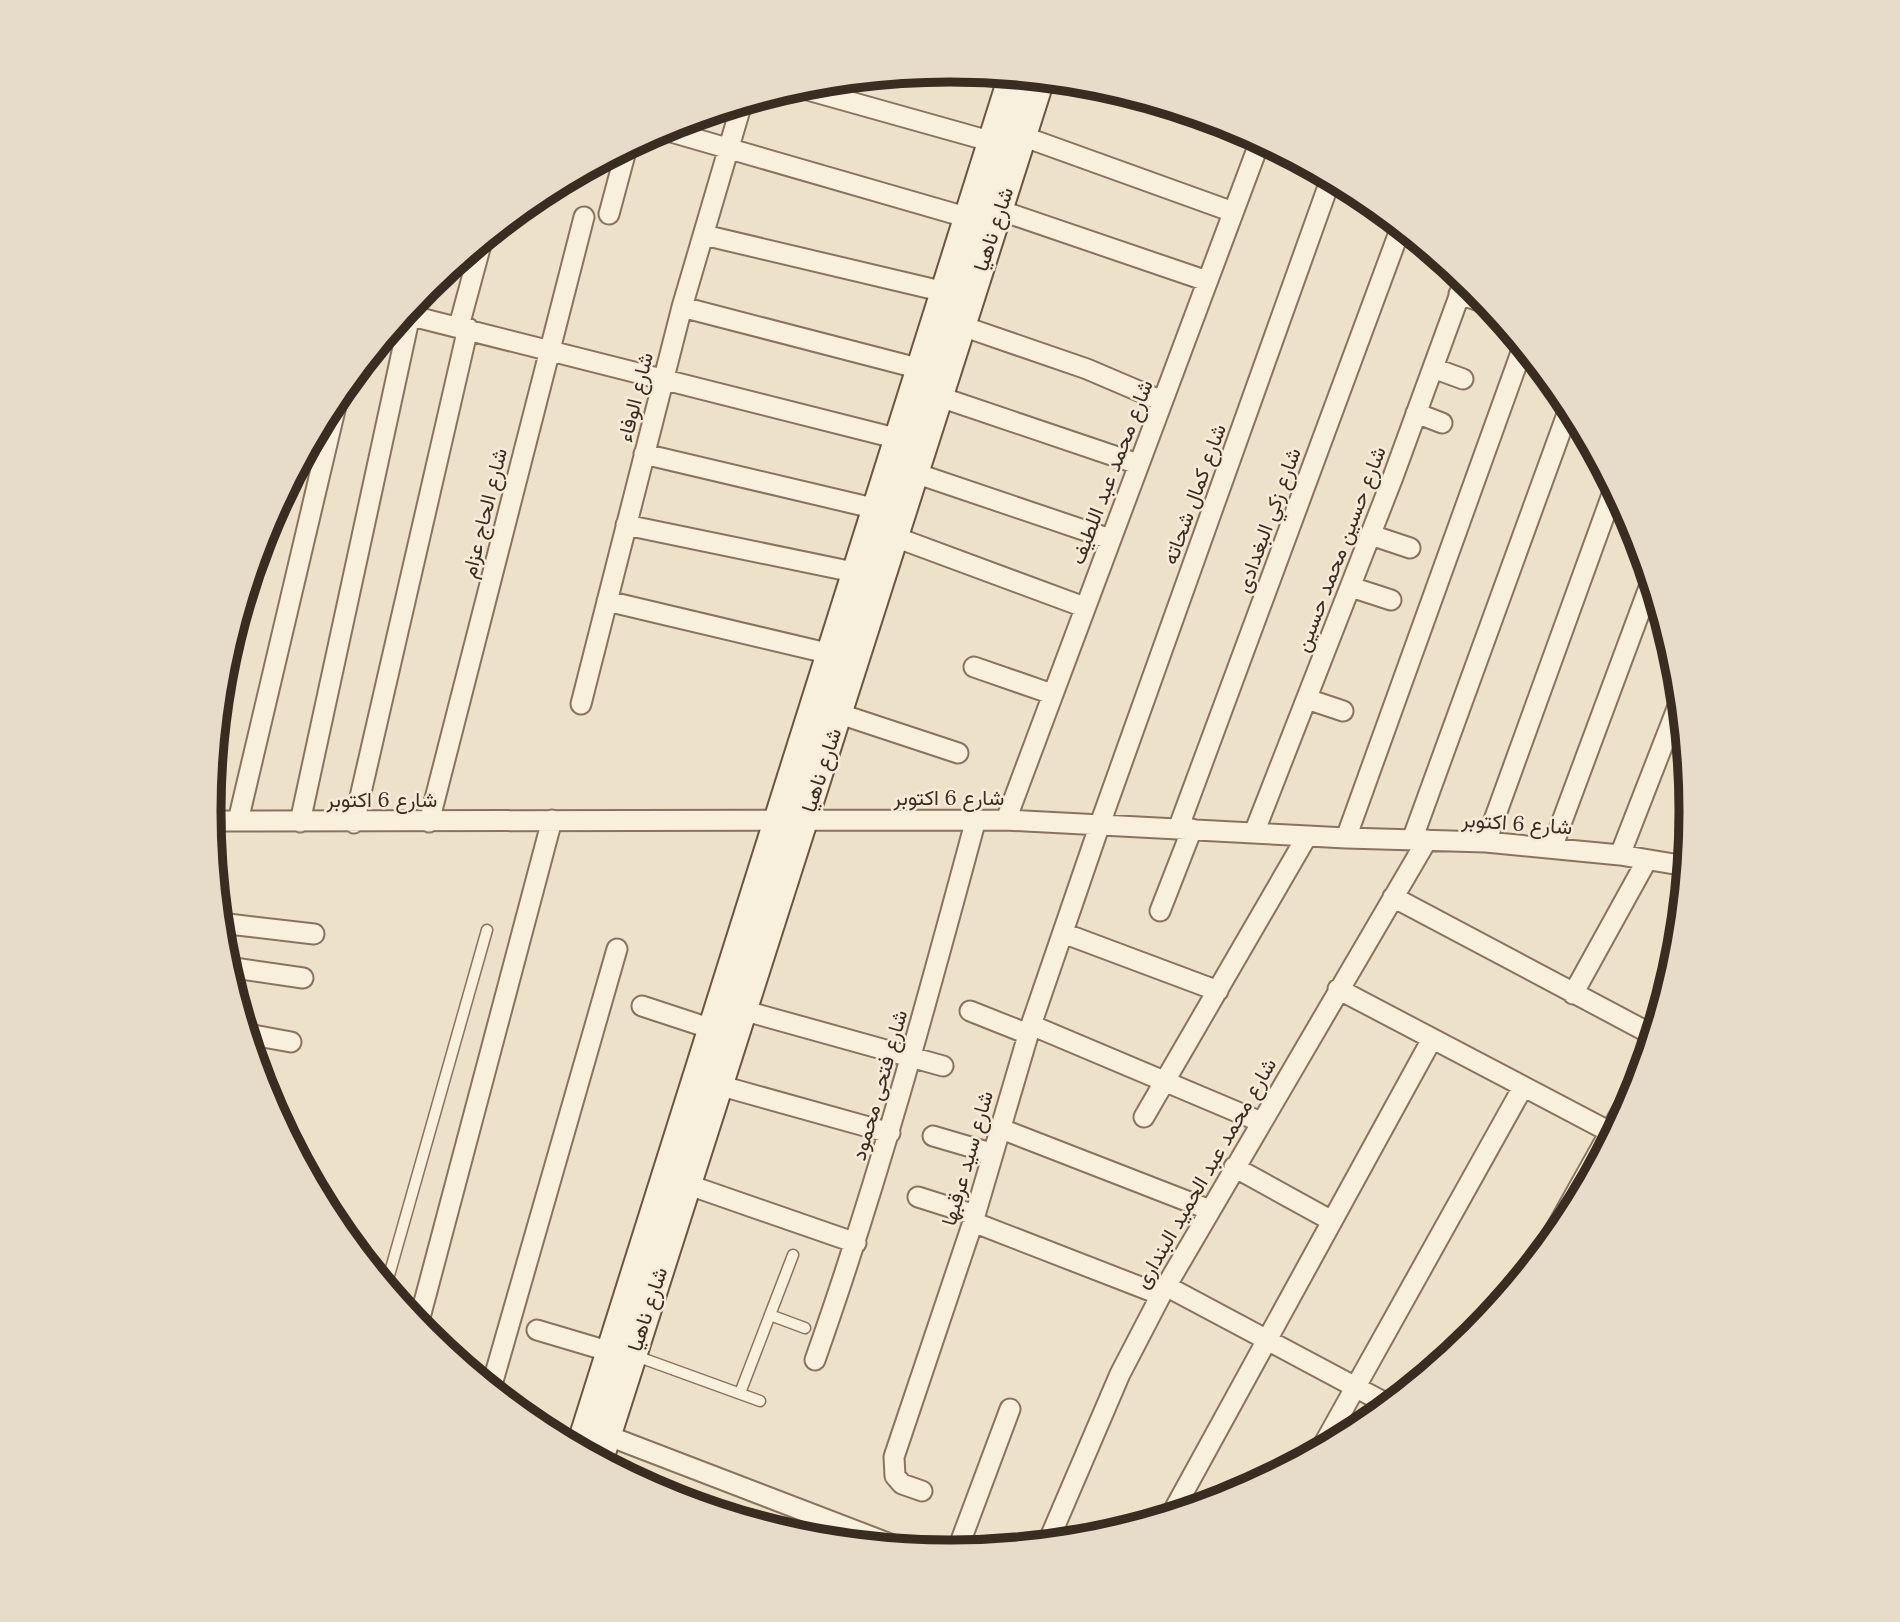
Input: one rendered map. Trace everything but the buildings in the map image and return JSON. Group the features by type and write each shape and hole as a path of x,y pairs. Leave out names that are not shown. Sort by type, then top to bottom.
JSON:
{"main road":[{"name":"شارع ناهيا","path":"584,1441 621,1353 686,1185 712,1029 791,821 839,713 869,576 877,509 1010,85"},
{"name":"شارع ناهيا","path":"603,1447 621,1353 694,1127 718,1085 742,1010 831,654 869,576 895,537 1037,87"}],"street":[{"path":"821,94 993,142"},
{"name":"شارع الوفاء","path":"581,704 682,307 739,114"},
{"path":"681,134 969,218"},
{"path":"1022,136 1233,212"},
{"name":"شارع محمد عبد اللطيف","path":"1006,820 1257,150"},
{"path":"609,214 625,159"},
{"name":"شارع كمال شحاته","path":"1100,824 1327,188"},
{"path":"999,210 1207,281"},
{"name":"شارع الحاج عزام","path":"429,822 584,217"},
{"path":"704,235 945,292"},
{"name":"شارع زكي البغدادى","path":"1160,911 1185,829 1398,236"},
{"path":"354,823 479,256"},
{"name":"شارع حسين محمد حسين","path":"1254,833 1371,536 1460,292"},
{"path":"682,307 921,369"},
{"path":"415,317 463,327 663,382 899,439"},
{"path":"962,326 1087,369 1162,401"},
{"path":"300,822 404,329"},
{"path":"1346,838 1519,356"},
{"path":"1433,368 1464,379"},
{"path":"940,397 1138,464"},
{"path":"1416,413 1442,423"},
{"name":"شارع محمد عبد الحميد البندارى","path":"1052,1533 1108,1400 1163,1290 1393,897 1420,840 1565,421"},
{"path":"238,821 331,428"},
{"path":"644,454 877,509"},
{"path":"915,473 1110,539"},
{"path":"1486,842 1609,501"},
{"path":"626,526 869,576"},
{"path":"1371,536 1410,548"},
{"path":"895,537 1084,607"},
{"path":"1351,587 1391,600"},
{"path":"1552,848 1646,596"},
{"path":"607,601 831,654"},
{"path":"974,667 1052,694"},
{"path":"1307,699 1343,711"},
{"path":"839,713 958,753"},
{"path":"1620,855 1673,718"},
{"name":"شارع 6 اكتوبر","path":"221,821 354,823 976,819 1346,838 1486,842 1620,855 1677,865"},
{"name":"شارع فتحى محمود","path":"815,1360 856,1243 890,1133 976,819"},
{"path":"422,1312 552,820"},
{"name":"شارع سيد عرقبها","path":"922,1491 902,1484 895,1476 894,1457 974,1219 991,1153 1030,1030 1100,824"},
{"path":"1144,1117 1307,836"},
{"path":"1573,994 1647,860"},
{"path":"1393,897 1644,1031"},
{"path":"230,924 314,934"},
{"path":"1063,933 1219,991"},
{"path":"494,1379 617,950"},
{"path":"239,969 303,978"},
{"path":"1338,989 1605,1130"},
{"path":"642,1006 712,1029"},
{"path":"742,1010 943,1066"},
{"path":"970,1011 1030,1030 1261,1122"},
{"path":"257,1036 291,1042"},
{"path":"1178,1503 1432,1039"},
{"path":"718,1085 890,1133"},
{"path":"1330,1432 1523,1087"},
{"path":"999,1128 1210,1210"},
{"path":"933,1136 991,1153"},
{"path":"1234,1167 1332,1222"},
{"path":"686,1185 856,1243"},
{"path":"918,1197 1163,1290 1267,1340 1379,1400"},
{"path":"537,1329 621,1353"},
{"path":"961,1540 1010,1409"},
{"path":"603,1447 861,1535"}],"lane":[{"path":"389,1275 487,930"},
{"path":"740,1393 793,1255"},
{"path":"770,1315 805,1328"},
{"path":"621,1353 760,1401"}]}
